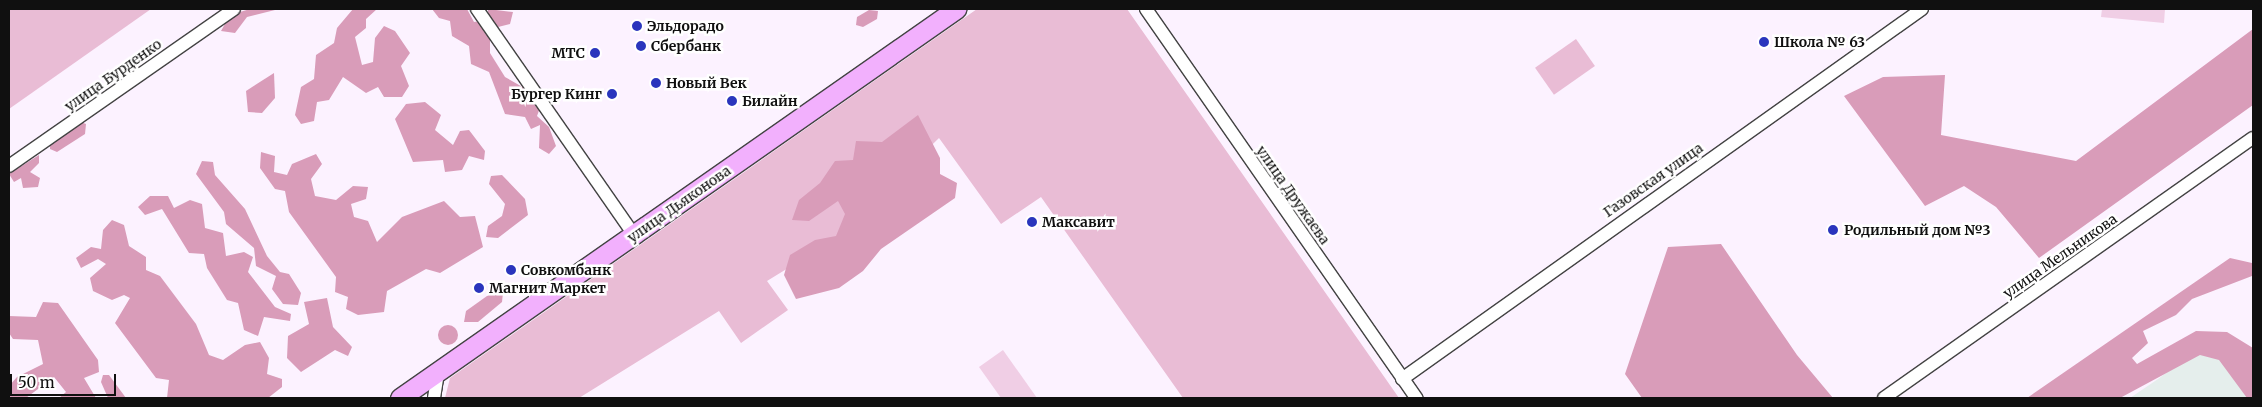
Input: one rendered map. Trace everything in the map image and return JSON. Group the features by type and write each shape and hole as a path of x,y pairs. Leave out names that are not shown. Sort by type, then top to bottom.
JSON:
{"main road":[{"name":"улица Дьяконова","path":"400,398 635,236 956,9"}],"street":[{"name":"улица Бурденко","path":"9,166 234,9"},
{"path":"477,9 635,236"},
{"name":"улица Дружаева","path":"1146,9 1416,398"},
{"name":"Газовская улица","path":"1402,379 1922,9"},
{"name":"улица Мельникова","path":"1884,398 2253,138"},
{"path":"434,398 438,372"}],"shaded area":[{"path":"9,9 151,9 9,109"},
{"path":"250,9 279,9 247,17 235,33 221,31 230,15"},
{"path":"353,9 377,9 366,19 366,28 355,37 362,65 373,62 375,38 384,26 395,31 410,53 401,66 409,86 402,97 384,97 378,87 366,93 343,77 329,100 317,102 314,121 301,124 295,115 301,87 314,79 316,55 334,43 337,28"},
{"path":"432,9 467,9 474,22 488,20 488,9 513,12 510,24 490,29 490,53 505,77 533,93 541,105 537,116 549,127 556,146 549,154 539,148 540,125 531,129 525,117 505,114 489,72 471,64 469,46 452,36 450,21 439,18"},
{"path":"977,9 1127,9 1399,398 1183,398 1041,197 1001,224 939,138 837,238 767,281 788,310 741,343 719,311 579,398 445,398 450,378"},
{"path":"2102,9 2165,9 2164,23 2101,17"},
{"path":"869,10 878,11 877,19 863,27 856,25 857,17"},
{"path":"2253,29 2253,105 2039,258 1996,207 1964,186 1925,206 1844,96 1883,77 1945,75 1941,135 2076,161"},
{"path":"1576,39 1595,66 1554,95 1535,68"},
{"path":"274,73 275,98 262,113 248,112 246,91"},
{"path":"425,102 441,115 435,130 453,145 460,131 469,130 485,151 484,160 469,156 462,170 445,172 443,160 413,162 395,119 406,104"},
{"path":"918,115 940,158 940,174 957,183 955,198 881,249 863,271 839,288 796,299 784,275 790,255 815,240 836,236 845,214 838,201 809,221 792,220 799,200 820,183 835,161 853,160 856,141 882,142"},
{"path":"78,121 86,124 85,134 57,152 50,149 50,141"},
{"path":"261,152 275,156 274,172 287,175 292,164 316,154 322,164 311,179 315,196 336,200 353,186 368,187 366,199 351,204 354,217 368,221 377,242 402,217 444,201 460,217 475,216 483,247 440,273 426,269 387,291 384,312 358,315 346,309 348,297 335,292 336,277 289,212 285,191 275,189 260,168"},
{"path":"39,155 39,163 30,172 40,178 38,187 23,188 21,178 14,182 9,174"},
{"path":"202,161 213,162 215,175 245,209 267,256 280,272 289,274 301,293 298,305 283,304 272,289 276,276 256,266 254,248 226,224 224,212 196,174"},
{"path":"502,175 525,199 528,215 498,238 486,237 488,226 502,216 505,204 489,184 491,176"},
{"path":"150,196 168,196 174,208 190,200 202,204 205,228 223,233 226,256 244,252 253,257 248,272 275,307 291,314 290,321 264,317 258,336 244,330 238,303 227,300 207,268 204,254 189,253 162,209 145,215 138,207"},
{"path":"112,220 124,225 129,246 146,257 146,270 160,276 196,324 209,355 223,360 245,345 260,342 269,358 267,374 282,379 282,387 268,398 167,398 169,380 156,378 115,323 130,298 124,295 112,300 93,291 90,278 106,264 98,259 81,268 76,258 91,247 101,249 103,230"},
{"path":"1721,244 1797,355 1833,398 1642,398 1625,374 1668,247"},
{"path":"2230,258 2252,263 2252,276 2192,299 2176,315 2143,331 2148,343 2132,358 2137,364 2196,331 2227,332 2253,348 2253,398 2247,398 2219,360 2200,355 2120,398 2027,398"},
{"path":"494,291 503,292 502,302 478,322 464,322 466,311"},
{"path":"327,298 333,327 352,347 348,356 335,350 301,372 287,358 288,336 309,324 304,302"},
{"path":"43,302 58,303 98,360 99,372 84,378 96,398 59,398 66,392 54,377 26,398 9,398 9,386 17,377 43,364 38,340 13,339 9,333 9,316 36,317"},
{"path":"448,325 455,328 458,335 455,342 448,345 441,342 438,335 441,328"},
{"path":"2214,337 2253,398 2130,398 2158,379"},
{"path":"1003,350 1037,398 1001,398 979,367"},
{"path":"103,375 109,375 126,398 108,398 101,382"}],"place":[{"name":"Эльдорадо","path":"637,26"},
{"name":"Школа № 63","path":"1764,42"},
{"name":"Сбербанк","path":"641,46"},
{"name":"МТС","path":"595,53"},
{"name":"Новый Век","path":"656,83"},
{"name":"Бургер Кинг","path":"612,94"},
{"name":"Билайн","path":"732,101"},
{"name":"Максавит","path":"1032,222"},
{"name":"Родильный дом №3","path":"1833,230"},
{"name":"Совкомбанк","path":"511,270"},
{"name":"Магнит Маркет","path":"479,288"}]}
